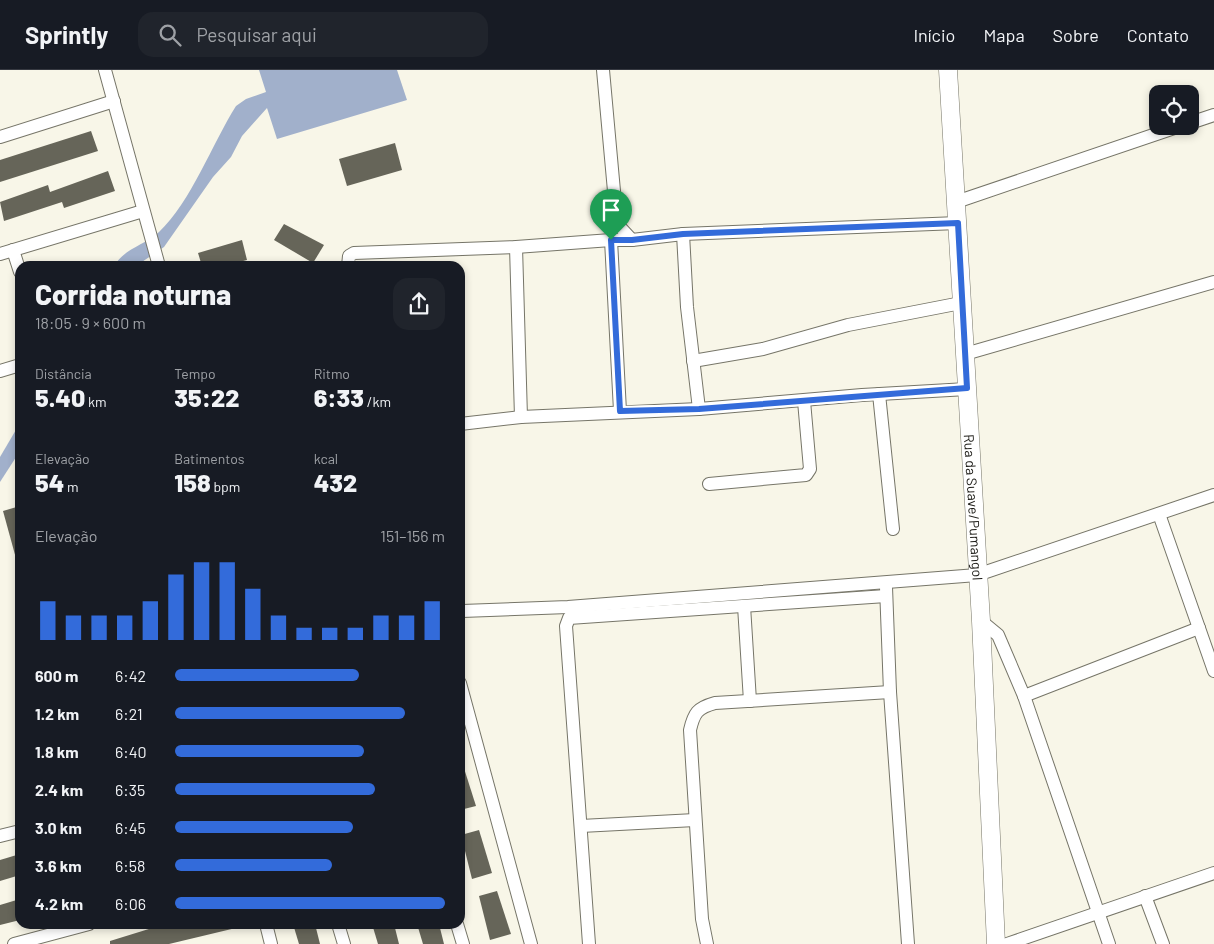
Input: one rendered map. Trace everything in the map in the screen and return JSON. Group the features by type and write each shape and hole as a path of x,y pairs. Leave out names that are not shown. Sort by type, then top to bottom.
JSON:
{"street":[{"path":"105,70 157,261"},
{"path":"603,70 617,224 632,240"},
{"name":"Rua da Suave/Pumangol","path":"948,70 981,621 996,944"},
{"path":"0,137 114,101"},
{"path":"1199,120 1214,115"},
{"path":"956,202 1153,135"},
{"path":"0,254 143,211"},
{"path":"346,261 354,252 632,240 683,234 958,223"},
{"path":"683,234 693,361 699,409"},
{"path":"611,240 620,411"},
{"path":"516,246 521,417"},
{"path":"13,250 16,261"},
{"path":"965,354 1214,282"},
{"path":"693,361 763,348 848,325 961,303"},
{"path":"0,371 15,366"},
{"path":"465,423 521,417 620,411 699,409 967,388"},
{"path":"879,394 893,529"},
{"path":"709,484 806,475 810,469 804,401"},
{"path":"465,611 568,607 977,575 1214,495"},
{"path":"1159,514 1214,672"},
{"path":"886,582 890,692 908,944"},
{"path":"589,944 566,622 569,618 886,596"},
{"path":"744,606 750,701"},
{"path":"981,621 998,635 1024,696 1109,944"},
{"path":"1024,696 1198,628"},
{"path":"707,944 702,919 695,820 690,730 693,718 701,707 715,703 890,692"},
{"path":"465,701 531,944"},
{"path":"581,826 695,820"},
{"path":"0,836 15,832"},
{"path":"1007,944 1214,873"},
{"path":"1145,896 1162,944"},
{"path":"14,944 70,929"},
{"path":"267,929 271,944"},
{"path":"340,929 344,944"},
{"path":"458,929 463,944"}],"water":[{"path":"259,70 397,70 407,100 277,139 267,108 242,136 231,157 213,177 164,247 143,261 118,261 124,255 153,237 171,220 191,189 236,106 246,99 266,92"},
{"path":"15,432 15,459 0,482 0,457"}],"building":[{"path":"91,131 98,151 0,182 0,160"},
{"path":"395,143 402,170 347,186 339,159"},
{"path":"108,171 115,191 64,208 62,202 4,221 0,202 48,185 50,192"},
{"path":"284,224 324,245 314,261 310,261 274,240"},
{"path":"242,240 247,260 200,261 198,253"},
{"path":"15,507 15,555 3,511"},
{"path":"465,771 476,806 465,809"},
{"path":"479,830 492,873 472,879 465,851 465,834"},
{"path":"15,856 15,876 0,881 0,860"},
{"path":"497,891 511,934 490,940 479,896"},
{"path":"15,900 15,921 0,925 0,905"},
{"path":"149,929 232,929 169,944 110,944 110,941"},
{"path":"294,929 316,929 320,944 299,944"},
{"path":"374,929 395,929 399,944 378,944"},
{"path":"418,929 440,929 444,944 423,944"}],"route":[{"path":"958,223 967,388 699,409 620,411 611,240 632,240 683,234 958,223"}]}
